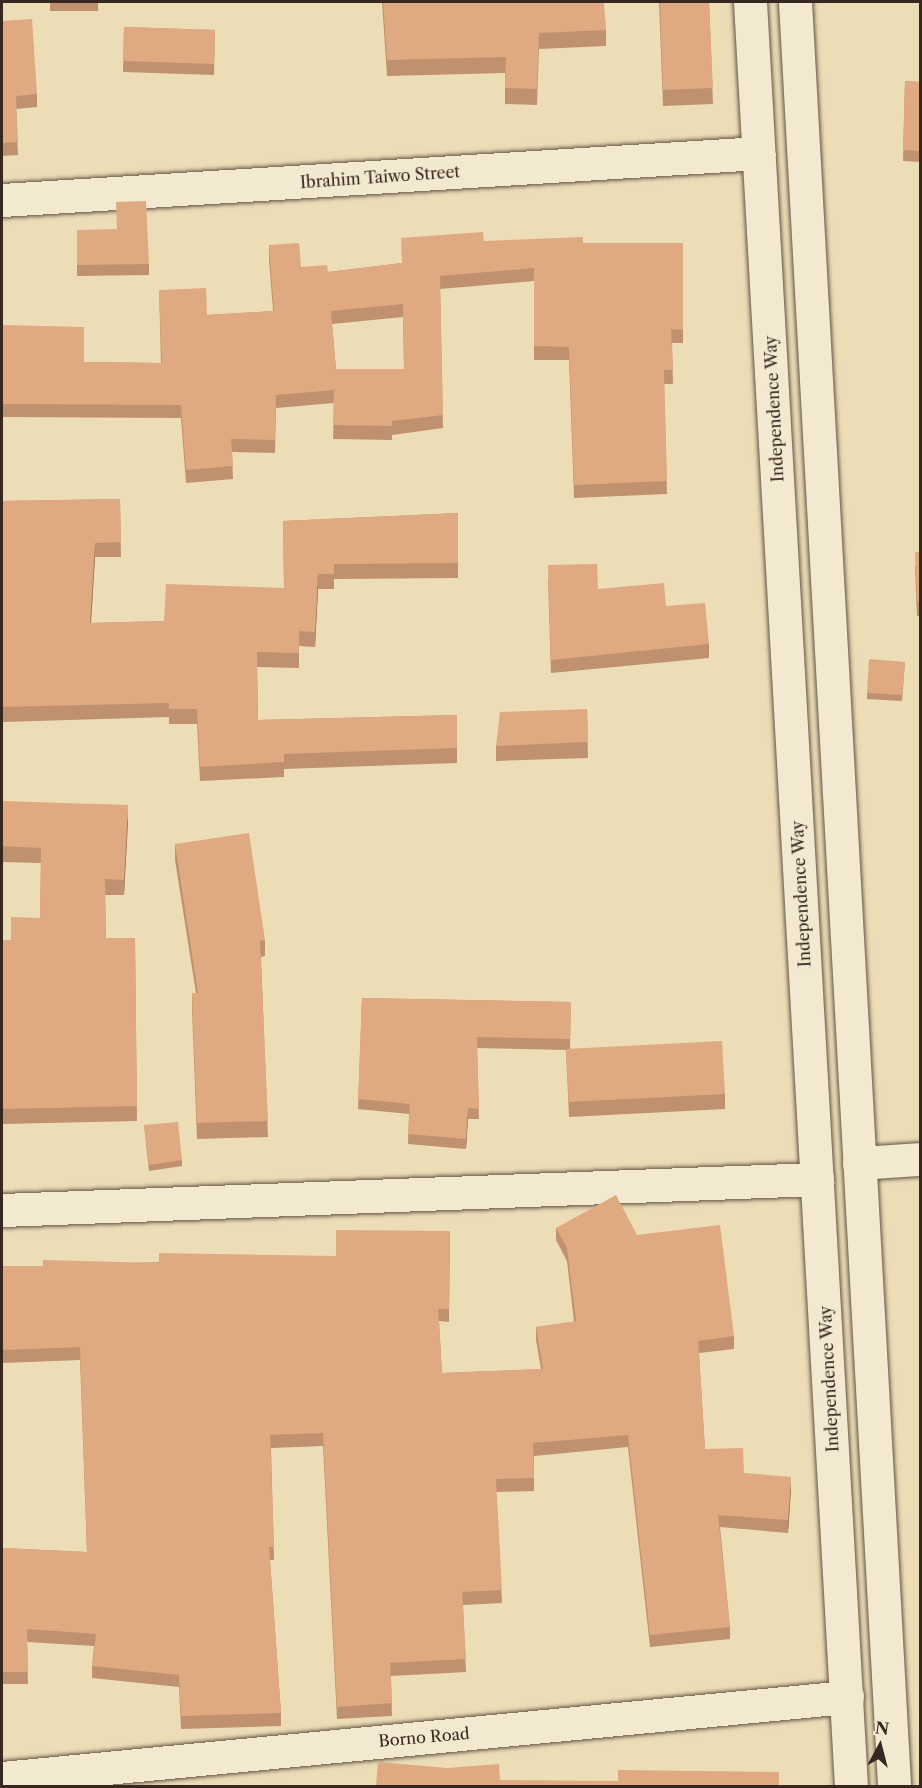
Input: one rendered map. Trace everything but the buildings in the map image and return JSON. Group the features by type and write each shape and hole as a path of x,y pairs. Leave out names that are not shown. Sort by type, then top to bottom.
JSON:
{"main road":[{"name":"Independence Way","path":"750,2 851,1786"},
{"path":"795,2 894,1786"},
{"name":"Ibrahim Taiwo Street","path":"2,200 759,153"},
{"path":"859,1163 921,1160"},
{"path":"2,1210 817,1179"},
{"name":"Borno Road","path":"2,1778 847,1697"}]}
